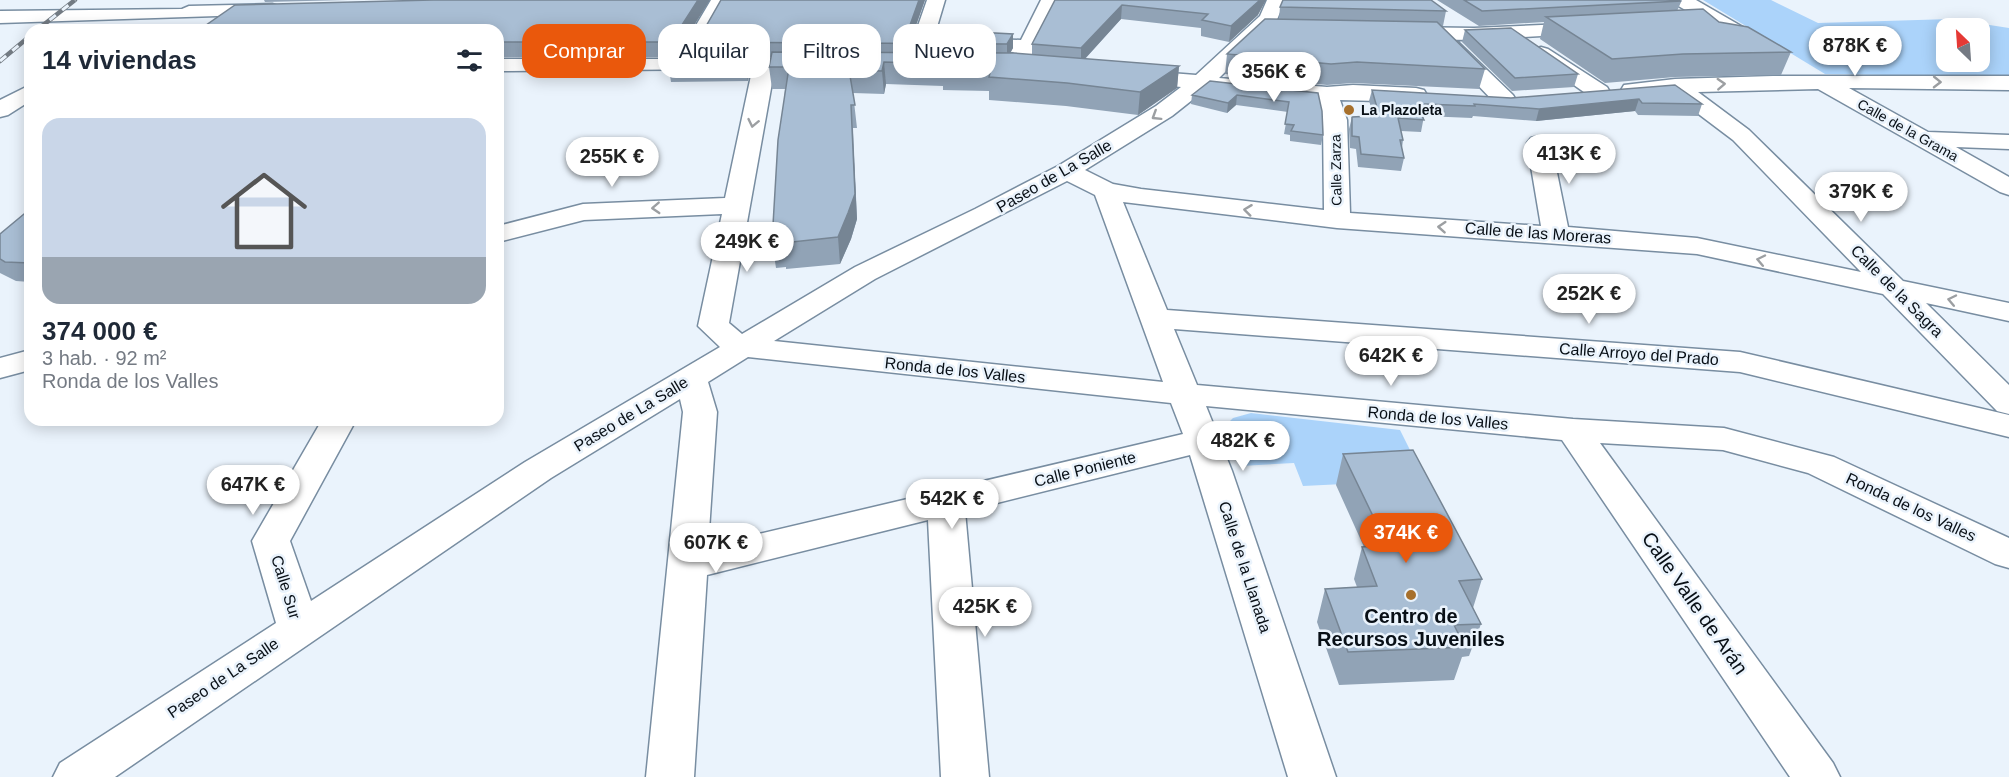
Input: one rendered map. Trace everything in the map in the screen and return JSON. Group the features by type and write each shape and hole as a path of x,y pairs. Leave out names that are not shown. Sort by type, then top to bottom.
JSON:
{"street":[{"path":"706,24 720,0"},
{"path":"936,0 922,43 1028,46"},
{"path":"1014,67 1028,46 1050,0"},
{"name":"Paseo de La Salle","path":"77,777 538,470 865,273 984,215 1067,171 1164,111 1203,81 1269,18 1276,0"},
{"name":"Calle de la Grama","path":"1683,0 2009,187"},
{"path":"168,24 250,5 290,9"},
{"path":"104,7 160,24"},
{"path":"0,17 104,7 161,24"},
{"path":"1686,24 1721,22"},
{"path":"1443,26 1505,100"},
{"path":"1382,33 1443,26 1474,34 1605,28"},
{"path":"1254,30 1289,31"},
{"path":"1512,33 1599,92"},
{"path":"504,65 658,64"},
{"path":"996,66 1038,69"},
{"path":"1109,74 1327,94 1350,111 1435,96"},
{"path":"739,347 713,326 736,205 753,78"},
{"path":"1576,97 1599,92 1675,86 1822,81 2009,83"},
{"name":"Calle de la Sagra","path":"1675,86 1741,135 2009,404"},
{"path":"0,110 24,96"},
{"path":"1470,98 1529,99"},
{"name":"Calle Zarza","path":"1337,220 1350,111"},
{"path":"1924,139 2009,142"},
{"path":"1539,143 1556,234"},
{"name":"Calle de las Moreras","path":"1067,171 1106,191 1141,197 1337,220 1556,234 1697,246 2009,312"},
{"name":"Calle de la Llanada","path":"1106,191 1202,441 1312,777"},
{"path":"504,232 583,212 736,205"},
{"name":"Calle Arroyo del Prado","path":"1154,318 1740,362 2009,426"},
{"name":"Ronda de los Valles","path":"739,347 1185,394 1573,430 1724,439 1821,465 2009,554"},
{"path":"0,368 24,362"},
{"path":"670,777 700,412 690,378"},
{"name":"Calle Sur","path":"298,628 271,541 336,426"},
{"name":"Calle Valle de Arán","path":"1573,430 1816,777"},
{"name":"Calle Poniente","path":"688,565 1202,441"},
{"path":"946,502 965,777"}],"shaded area":[{"path":"1703,0 1771,0 1818,23 1936,19 1936,72 1990,72 1990,25 2009,28 2009,77 1825,74"},
{"path":"1251,413 1400,430 1425,480 1303,486 1294,463 1241,466 1228,423 1233,418"}],"building":[{"path":"433,0 698,0 683,24 658,24 658,42 646,42 646,24 522,24 522,42 504,42 504,24 208,24 235,5"},
{"path":"721,0 919,0 910,24 893,24 893,43 881,43 881,24 782,24 782,43 770,42 770,24 707,24"},
{"path":"1055,0 1260,0 1231,26 1202,20 1208,14 1122,5 1081,48 1032,44"},
{"path":"1283,0 1431,0 1446,11 1280,7"},
{"path":"1464,0 1679,0 1680,1 1482,11"},
{"path":"1703,9 1719,22 1748,27 1791,52 1683,54 1612,59 1546,17"},
{"path":"1265,19 1437,22 1485,69 1357,62 1331,64 1227,54"},
{"path":"1511,28 1578,74 1515,78 1465,30"},
{"path":"996,33 1013,34 1007,44 996,44"},
{"path":"772,52 782,52 782,67 770,67"},
{"path":"881,52 893,52 893,62 884,62 882,71"},
{"path":"996,53 1179,66 1140,92 996,78"},
{"path":"787,78 850,78 855,105 851,105 855,194 838,237 783,243 783,241 772,242 778,140"},
{"path":"1210,81 1318,93 1322,111 1323,135 1291,131 1294,125 1285,124 1289,102 1237,95 1228,103 1192,95"},
{"path":"1675,85 1702,104 1642,103 1639,99 1539,109 1474,104 1475,106 1425,104 1426,107 1417,107 1424,120 1398,118 1404,158 1361,154 1359,137 1352,136 1352,117 1372,116 1378,111 1372,90 1511,98"},
{"path":"24,214 24,263 5,262 0,259 0,234"},
{"name":"Centro de Recursos Juveniles","path":"1413,450 1482,579 1459,581 1481,624 1454,625 1465,647 1348,652 1325,589 1377,586 1362,547 1387,545 1343,454"}],"railway":[{"path":"45,24 75,0"},
{"path":"0,61 24,41"}],"place":[{"name":"La Plazoleta","path":"1349,110"},
{"name":"Centro de Recursos Juveniles","path":"1411,595"}]}
